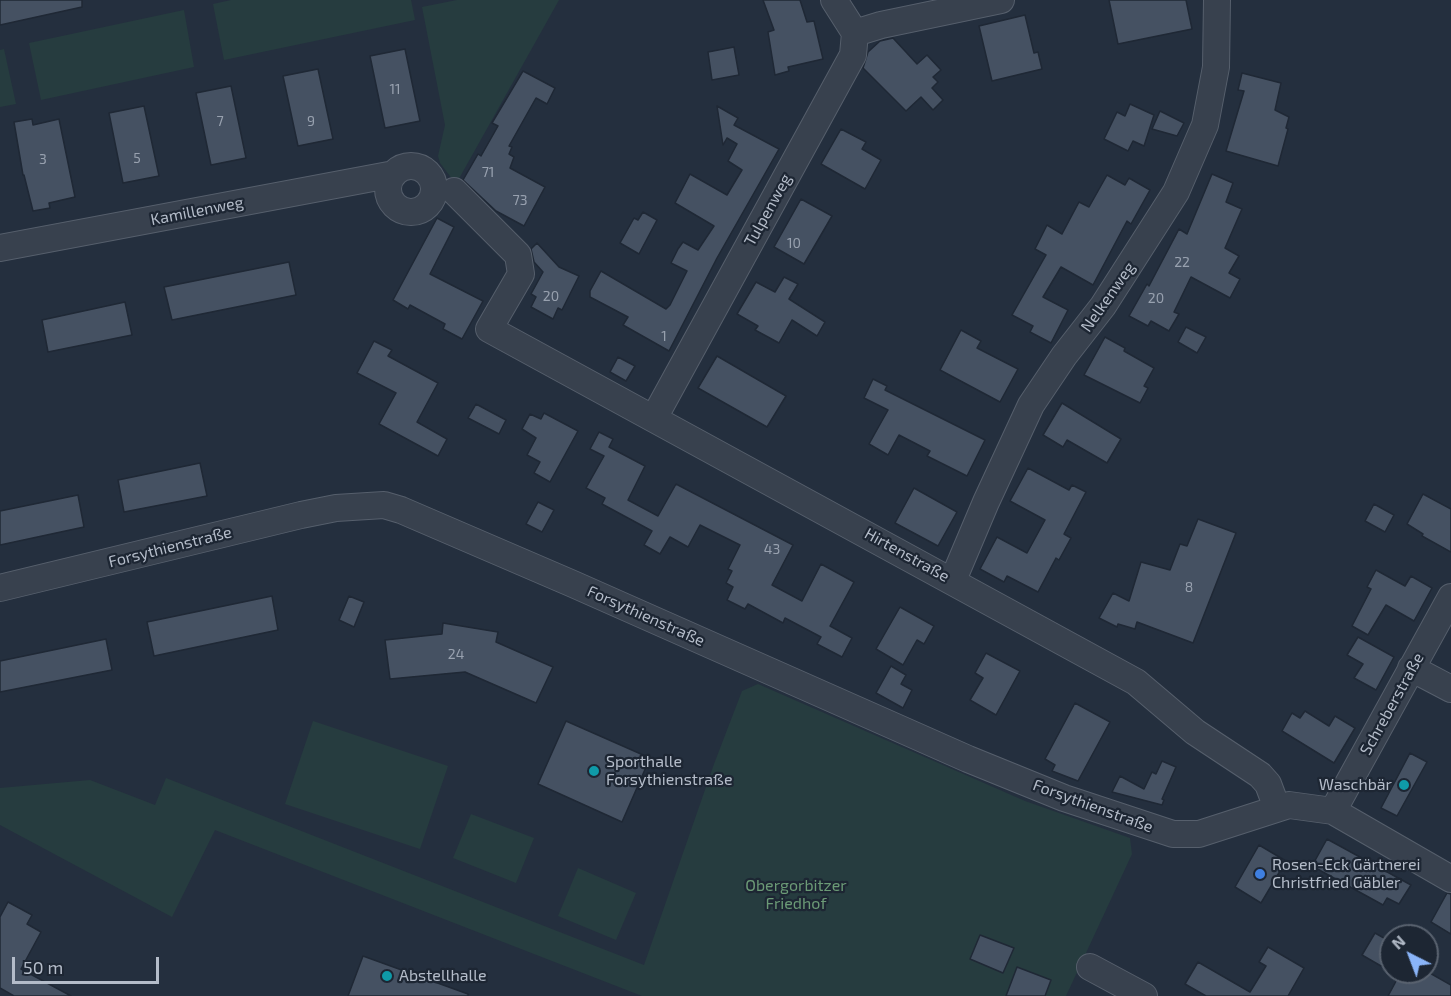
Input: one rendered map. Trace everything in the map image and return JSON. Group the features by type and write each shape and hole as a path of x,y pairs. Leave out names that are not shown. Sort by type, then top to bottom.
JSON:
{"street":[{"path":"834,0 855,33 881,25 1001,0"},
{"name":"Nelkenweg","path":"953,580 1031,405 1064,356 1103,306 1176,192 1205,124 1216,67 1217,0"},
{"name":"Tulpenweg","path":"654,418 853,55 855,33"},
{"name":"Kamillenweg","path":"0,248 394,174"},
{"name":"Hirtenstraße","path":"454,191 518,255 521,274 489,329 953,580 1136,682 1196,732 1260,775 1268,784 1277,808"},
{"name":"Forsythienstraße","path":"0,588 336,507 384,505 401,510 573,584 968,759 1064,798 1173,834 1198,834 1277,808"},
{"name":"Schreberstraße","path":"1333,811 1451,597"},
{"path":"1411,668 1451,689"},
{"path":"1277,808 1289,805 1333,811 1451,879"},
{"path":"1090,966 1144,996"}],"green space":[{"path":"231,0 411,0 415,20 224,60 213,4"},
{"path":"457,0 559,0 456,184 440,163 438,156 445,125 422,7"},
{"path":"184,10 194,67 41,100 29,43"},
{"path":"4,49 16,104 0,107 0,50"},
{"name":"Obergorbitzer Friedhof","path":"758,684 1025,801 1130,838 1132,854 1066,996 642,996 215,830 172,917 0,825 0,788 90,780 155,805 166,778 644,965 742,691"},
{"path":"313,721 448,766 420,849 285,804"},
{"path":"471,814 534,838 516,883 453,858"},
{"path":"578,868 636,893 616,940 558,916"}],"building":[{"path":"0,0 82,0 82,7 0,25"},
{"path":"763,0 800,0 807,22 814,21 823,59 788,67 789,71 775,75 768,32 774,30"},
{"path":"1109,0 1186,0 1192,29 1118,44"},
{"path":"1025,15 1034,53 1038,52 1042,69 992,81 979,26"},
{"path":"893,38 917,64 927,55 941,70 933,77 938,82 932,88 943,100 933,110 921,97 906,111 863,68 868,52 880,41"},
{"path":"734,47 739,75 712,80 708,52"},
{"path":"405,49 420,121 385,128 370,56"},
{"path":"318,69 333,139 298,146 283,76"},
{"path":"523,71 555,88 547,104 536,98 509,146 512,147 509,154 514,157 510,168 545,187 524,226 496,211 463,180 478,154 481,156 498,126 492,123"},
{"path":"1242,73 1281,83 1275,110 1289,117 1278,166 1226,151 1244,91 1238,90"},
{"path":"231,86 246,158 211,165 196,93"},
{"path":"1130,104 1154,115 1144,146 1133,141 1128,151 1104,139 1117,112 1125,116"},
{"path":"144,106 159,176 123,183 109,113"},
{"path":"717,106 738,118 734,125 779,149 717,258 669,351 623,325 628,317 590,297 590,291 601,271 666,309 670,305 687,271 671,263 678,249 683,242 698,250 714,226 675,203 690,174 727,195 742,170 728,161 737,144 727,138 723,145"},
{"path":"1160,111 1184,123 1177,136 1152,129"},
{"path":"32,119 33,125 59,119 75,197 49,203 50,208 33,211 23,175 14,122"},
{"path":"841,129 866,142 862,149 881,160 865,189 821,164"},
{"path":"1212,174 1233,183 1226,202 1242,209 1225,248 1239,256 1229,273 1240,279 1230,298 1191,277 1174,312 1179,314 1169,331 1151,321 1148,326 1129,316 1147,284 1149,286 1179,229 1187,234"},
{"path":"1107,175 1125,185 1129,178 1150,190 1131,224 1127,221 1093,285 1061,267 1043,297 1068,310 1051,343 1030,332 1033,326 1012,315 1046,255 1035,249 1047,225 1062,234 1079,202 1089,207"},
{"path":"801,199 832,216 804,264 774,247"},
{"path":"643,212 657,220 639,254 620,243 634,218 638,220"},
{"path":"437,218 454,227 430,274 483,301 462,339 443,329 445,324 410,305 408,309 393,300"},
{"path":"537,243 559,267 579,276 562,310 558,308 553,319 531,307 536,297 531,294 543,272 534,262 531,249"},
{"path":"289,262 296,295 172,320 164,287"},
{"path":"784,277 798,284 789,299 825,322 817,336 792,320 779,343 755,330 758,326 737,314 756,282 775,292"},
{"path":"125,302 132,335 48,352 42,320"},
{"path":"1186,327 1206,337 1197,353 1178,342"},
{"path":"961,330 981,341 977,348 1018,369 1000,402 940,370"},
{"path":"1105,337 1154,368 1144,386 1148,388 1140,403 1084,375"},
{"path":"374,341 392,350 388,356 438,383 417,422 447,439 438,456 379,424 396,393 357,373"},
{"path":"717,356 786,396 767,427 698,388"},
{"path":"618,357 635,366 626,381 610,372"},
{"path":"873,379 887,386 885,390 985,440 967,476 927,456 930,451 899,435 888,455 869,444 888,410 864,398"},
{"path":"1062,403 1121,439 1107,463 1067,440 1063,447 1043,435"},
{"path":"476,404 506,420 499,434 468,418"},
{"path":"544,413 578,431 550,482 534,473 540,462 527,455 536,438 522,429 530,414 541,419"},
{"path":"599,432 613,439 609,447 645,466 628,500 658,516 676,484 793,545 772,585 802,601 821,564 854,582 830,626 852,638 842,657 817,644 821,637 785,618 783,623 748,604 745,609 727,600 733,587 726,583 732,571 728,569 740,545 700,525 688,547 670,537 660,554 644,545 652,531 602,504 605,498 586,488 604,456 590,449"},
{"path":"200,463 207,496 124,512 118,480"},
{"path":"1028,468 1069,490 1072,485 1086,492 1064,534 1071,538 1059,560 1056,558 1038,592 1007,576 1004,582 980,569 997,537 1027,553 1045,520 1010,501"},
{"path":"914,488 957,512 938,546 895,523"},
{"path":"1423,494 1451,509 1451,552 1422,536 1423,534 1407,524"},
{"path":"78,495 84,527 0,545 0,511"},
{"path":"538,502 554,510 542,532 526,524"},
{"path":"1374,504 1394,515 1385,532 1365,521"},
{"path":"1198,519 1236,533 1193,643 1137,622 1135,629 1118,624 1117,627 1099,618 1113,593 1129,601 1141,562 1170,570 1180,544 1187,546"},
{"path":"1376,570 1405,586 1411,576 1432,588 1414,621 1386,605 1368,635 1352,626 1371,589 1367,587"},
{"path":"272,596 278,630 154,656 147,622"},
{"path":"349,596 364,602 354,627 339,620"},
{"path":"900,607 934,626 924,644 917,640 903,665 876,649"},
{"path":"443,623 498,632 496,642 553,667 536,703 465,672 390,679 385,640 442,634"},
{"path":"1358,637 1394,657 1376,690 1354,678 1363,664 1347,655"},
{"path":"106,639 112,670 0,692 0,661"},
{"path":"986,653 1020,671 996,715 970,700 983,678 975,673"},
{"path":"891,666 906,675 901,684 912,690 903,708 876,693"},
{"path":"1075,703 1110,722 1078,781 1052,771 1055,765 1045,759"},
{"path":"1305,711 1329,726 1335,716 1355,728 1334,763 1282,731 1292,713 1300,718"},
{"name":"Sporthalle Forsythienstraße","path":"566,721 650,758 622,822 538,784"},
{"name":"Waschbär","path":"1410,753 1427,762 1397,816 1381,808"},
{"path":"1162,761 1176,767 1162,799 1164,800 1162,805 1112,792 1120,776 1144,789 1152,772 1156,774"},
{"path":"1327,839 1411,885 1399,904 1387,898 1383,905 1312,866"},
{"name":"Rosen-Eck Gärtnerei Christfried Gäbler","path":"1259,845 1286,861 1261,903 1235,887"},
{"path":"1447,893 1451,894 1451,934 1439,927 1439,924 1431,922"},
{"path":"8,902 32,915 27,924 41,932 21,969 71,996 14,996 0,988 0,917"},
{"path":"1375,933 1379,935 1379,965 1362,955"},
{"path":"980,935 1014,948 1003,973 970,959"},
{"path":"1268,947 1304,968 1288,996 1206,996 1185,984 1198,962 1250,992 1266,966 1259,962"},
{"name":"Abstellhalle","path":"363,956 468,994 468,996 348,996"},
{"path":"1017,967 1051,980 1045,996 1006,996"},
{"path":"1439,978 1451,985 1451,996 1388,996 1394,984 1439,984"}],"place":[{"name":"Sporthalle Forsythienstraße","path":"594,771"},
{"name":"Waschbär","path":"1404,785"},
{"name":"Rosen-Eck Gärtnerei Christfried Gäbler","path":"1260,874"},
{"name":"Abstellhalle","path":"387,976"}]}
